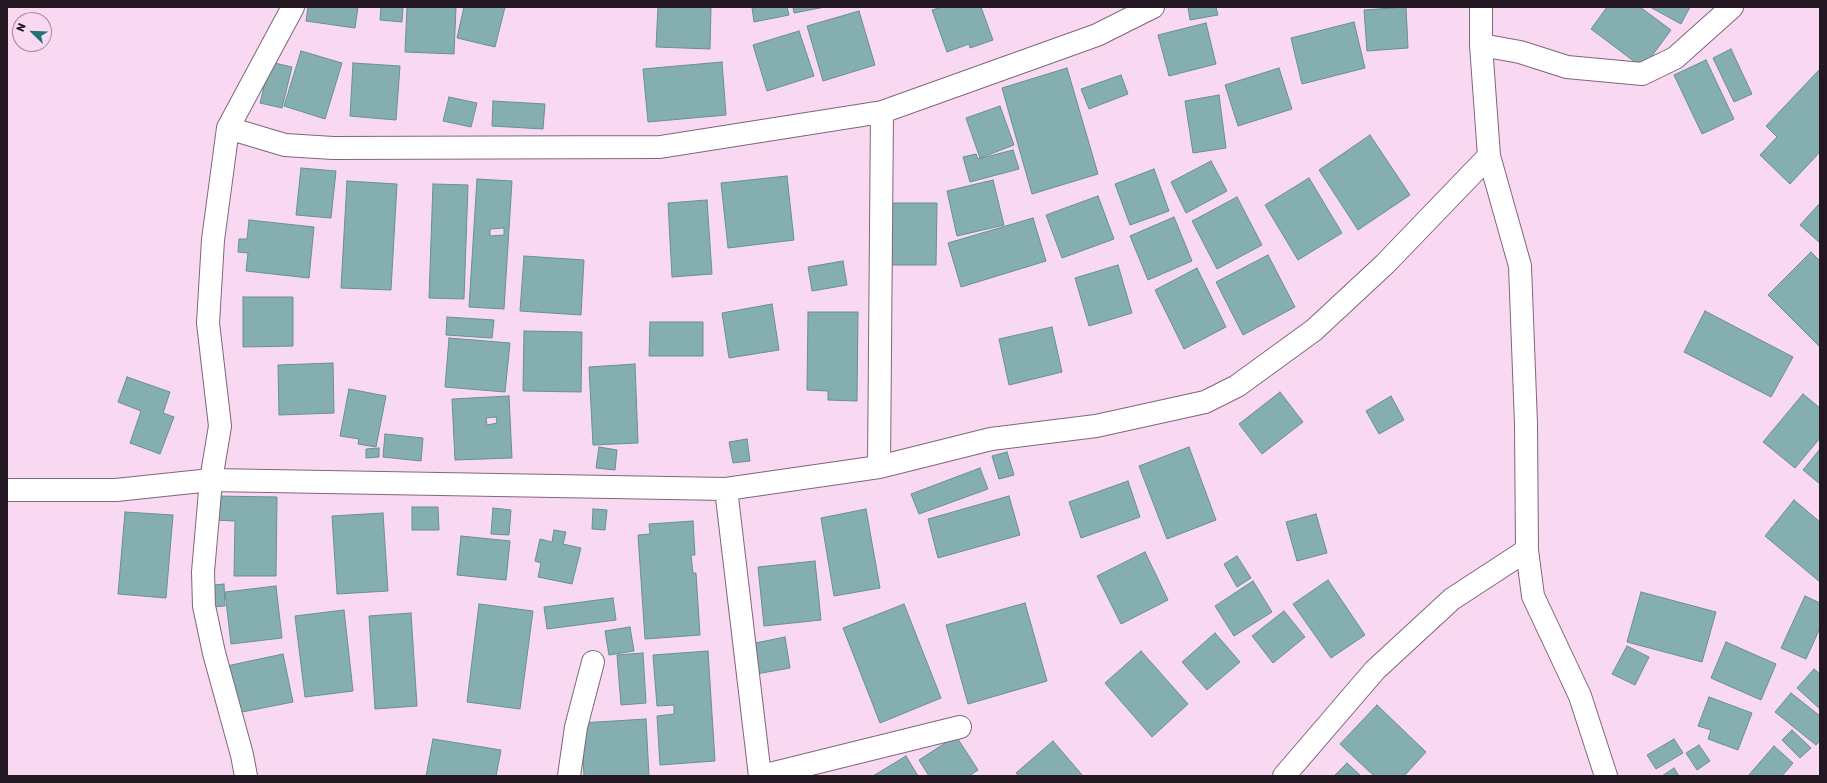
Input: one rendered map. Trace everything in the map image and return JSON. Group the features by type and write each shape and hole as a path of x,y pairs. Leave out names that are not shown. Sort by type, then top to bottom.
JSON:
{"street":[{"path":"246,776 242,755 214,654 204,606 203,572 211,480 220,426 208,323 213,240 228,128 293,7"},
{"path":"228,128 285,145 332,148 660,147 882,112 1097,35 1153,7"},
{"path":"1481,7 1481,45 1488,156 1520,266 1526,424 1527,550 1533,596 1580,696 1606,776"},
{"path":"1481,45 1520,52 1567,67 1642,74 1675,58 1732,7"},
{"path":"879,466 882,112"},
{"path":"7,490 116,490 211,480 726,489 879,466 991,439 1096,426 1205,402 1237,386 1314,330 1385,264 1488,156"},
{"path":"726,489 761,776 960,727"},
{"path":"1284,776 1375,670 1452,599 1527,550"},
{"path":"569,776 576,727 593,662"}],"building":[{"path":"308,7 358,7 355,28 306,21"},
{"path":"381,7 403,7 402,22 380,20"},
{"path":"407,7 456,7 454,54 405,52"},
{"path":"464,7 505,7 495,47 457,38"},
{"path":"658,7 711,7 710,49 656,47"},
{"path":"752,7 787,7 789,15 754,22"},
{"path":"793,7 825,7 794,13"},
{"path":"942,7 981,7 993,40 970,48 969,44 947,52 932,10"},
{"path":"1188,7 1216,7 1218,15 1190,20"},
{"path":"1406,7 1408,48 1367,51 1364,10"},
{"path":"1607,7 1640,7 1671,30 1643,68 1591,29"},
{"path":"1650,7 1690,7 1681,24"},
{"path":"859,11 875,65 823,81 807,26"},
{"path":"1354,22 1365,68 1302,84 1291,38"},
{"path":"1206,23 1216,64 1169,76 1158,35"},
{"path":"799,31 814,76 767,91 753,45"},
{"path":"1731,49 1752,94 1734,102 1713,58"},
{"path":"301,51 342,63 325,119 284,106"},
{"path":"1706,60 1734,119 1702,134 1674,75"},
{"path":"270,62 292,67 282,108 260,103"},
{"path":"722,62 726,115 648,122 643,69"},
{"path":"353,63 400,66 396,120 350,116"},
{"path":"1067,68 1098,174 1032,194 1002,88"},
{"path":"1279,68 1292,109 1238,126 1225,85"},
{"path":"1820,69 1820,152 1790,184 1760,155 1777,137 1766,126"},
{"path":"1121,75 1128,94 1089,109 1081,89"},
{"path":"1219,95 1226,148 1193,153 1185,101"},
{"path":"449,97 477,103 471,127 443,121"},
{"path":"493,101 545,104 543,129 492,126"},
{"path":"1000,106 1014,145 980,158 966,118"},
{"path":"1370,135 1410,195 1358,230 1319,170"},
{"path":"1013,150 1019,169 970,182 963,157 976,154 978,159"},
{"path":"1211,161 1227,191 1186,213 1171,182"},
{"path":"301,168 336,171 331,218 296,215"},
{"path":"1154,169 1169,211 1130,225 1115,184"},
{"path":"787,176 794,240 728,248 721,183"},
{"path":"1309,178 1342,233 1298,260 1265,205"},
{"path":"477,179 512,181 504,309 469,307","holes":["504,228 504,235 490,236 490,229"]},
{"path":"993,180 1004,225 957,236 947,191"},
{"path":"347,181 397,184 391,290 341,288"},
{"path":"433,184 468,185 464,299 429,298"},
{"path":"1098,196 1114,239 1062,258 1046,215"},
{"path":"1237,197 1262,245 1217,269 1192,221"},
{"path":"707,200 712,274 672,277 668,203"},
{"path":"887,203 937,203 936,265 887,265"},
{"path":"1820,203 1820,243 1800,225"},
{"path":"1174,217 1192,261 1148,280 1130,236"},
{"path":"1033,218 1046,261 961,287 948,243"},
{"path":"249,220 314,227 309,278 246,271 248,253 238,252 239,239 247,239"},
{"path":"1811,252 1820,261 1820,347 1768,295"},
{"path":"1268,255 1295,307 1243,335 1216,282"},
{"path":"524,256 584,260 581,315 520,311"},
{"path":"843,261 847,285 812,291 808,267"},
{"path":"1118,265 1132,313 1089,326 1075,278"},
{"path":"1197,268 1226,327 1184,349 1155,290"},
{"path":"243,297 293,297 293,346 243,347"},
{"path":"772,304 779,350 729,358 722,313"},
{"path":"1705,311 1793,357 1771,397 1684,352"},
{"path":"808,312 858,312 857,401 828,400 828,391 807,390"},
{"path":"447,317 494,320 492,338 446,335"},
{"path":"650,322 703,322 703,356 649,356"},
{"path":"1052,327 1062,372 1009,385 999,339"},
{"path":"524,331 582,332 581,392 523,391"},
{"path":"449,338 510,343 505,392 445,387"},
{"path":"333,363 334,413 279,415 278,365"},
{"path":"635,364 638,443 593,445 589,367"},
{"path":"127,377 170,392 163,413 174,417 160,454 130,443 141,411 118,402"},
{"path":"349,389 386,396 376,447 358,444 359,439 340,436"},
{"path":"1280,392 1303,422 1262,454 1239,424"},
{"path":"1803,394 1820,408 1820,438 1795,468 1763,442"},
{"path":"509,396 512,458 455,460 452,399","holes":["496,417 497,423 487,425 486,418"]},
{"path":"1391,396 1404,420 1379,434 1366,411"},
{"path":"385,434 423,438 421,461 383,457"},
{"path":"747,439 750,461 733,463 729,442"},
{"path":"599,447 617,450 615,470 596,468"},
{"path":"1189,447 1216,520 1167,539 1139,466"},
{"path":"379,448 379,457 366,458 366,449"},
{"path":"1820,449 1820,484 1803,470"},
{"path":"1007,452 1014,475 999,479 992,456"},
{"path":"980,468 988,489 919,514 911,494"},
{"path":"1128,481 1140,517 1081,538 1069,502"},
{"path":"213,496 277,497 276,576 234,576 235,521 213,520"},
{"path":"1009,496 1020,535 938,558 928,519"},
{"path":"1794,500 1820,522 1820,582 1765,536"},
{"path":"412,507 438,507 439,530 412,530"},
{"path":"493,508 511,510 509,535 491,534"},
{"path":"593,509 607,510 605,530 592,529"},
{"path":"866,509 880,588 834,596 821,518"},
{"path":"125,512 173,515 166,598 118,594"},
{"path":"383,513 388,591 337,594 332,516"},
{"path":"1316,514 1327,553 1297,561 1286,522"},
{"path":"693,521 695,555 691,555 693,573 696,573 700,635 645,639 638,535 650,534 649,524"},
{"path":"554,530 566,532 563,544 581,548 572,584 538,577 541,563 535,561 540,539 552,542"},
{"path":"461,536 510,541 506,580 457,575"},
{"path":"1145,552 1168,600 1121,624 1097,576"},
{"path":"1237,556 1251,578 1237,587 1224,564"},
{"path":"815,561 821,620 764,626 758,567"},
{"path":"1328,580 1365,635 1331,658 1293,604"},
{"path":"1253,581 1272,612 1234,636 1215,606"},
{"path":"224,584 225,606 207,607 205,586"},
{"path":"276,586 282,638 231,644 225,592"},
{"path":"1641,592 1716,612 1702,662 1627,642"},
{"path":"1805,596 1820,603 1820,628 1806,659 1781,648"},
{"path":"613,598 616,620 547,629 544,607"},
{"path":"1025,603 1047,681 968,704 946,625"},
{"path":"479,604 533,611 520,709 467,702"},
{"path":"904,604 941,698 880,723 843,628"},
{"path":"344,610 353,691 305,697 295,616"},
{"path":"1284,611 1305,637 1273,663 1252,636"},
{"path":"411,613 417,706 375,709 369,616"},
{"path":"630,627 634,651 609,655 605,631"},
{"path":"1215,633 1240,662 1207,690 1182,662"},
{"path":"785,637 790,668 756,674 751,644"},
{"path":"1726,642 1776,664 1761,700 1711,678"},
{"path":"1627,646 1649,657 1635,685 1612,674"},
{"path":"708,651 715,761 660,765 657,716 674,714 674,705 657,706 653,655"},
{"path":"1141,651 1188,704 1152,737 1105,683"},
{"path":"643,653 646,703 621,705 617,655"},
{"path":"283,654 293,702 232,714 222,667"},
{"path":"1814,669 1820,674 1820,709 1797,688"},
{"path":"1791,693 1820,716 1820,741 1816,745 1775,712"},
{"path":"1709,697 1752,713 1738,750 1708,739 1711,730 1698,726"},
{"path":"1377,705 1426,752 1404,776 1374,776 1340,744"},
{"path":"646,719 649,776 584,776 581,723"},
{"path":"1792,730 1811,748 1800,758 1782,740"},
{"path":"956,736 978,770 969,776 929,776 919,760"},
{"path":"433,739 501,750 496,776 426,776"},
{"path":"1674,739 1683,753 1656,769 1647,755"},
{"path":"1053,741 1083,776 1019,776 1016,773"},
{"path":"1699,745 1710,761 1697,770 1686,753"},
{"path":"1774,746 1793,763 1782,776 1748,776"},
{"path":"906,756 918,776 873,776"},
{"path":"1347,763 1361,776 1334,776"},
{"path":"1674,768 1679,776 1662,776"}]}
